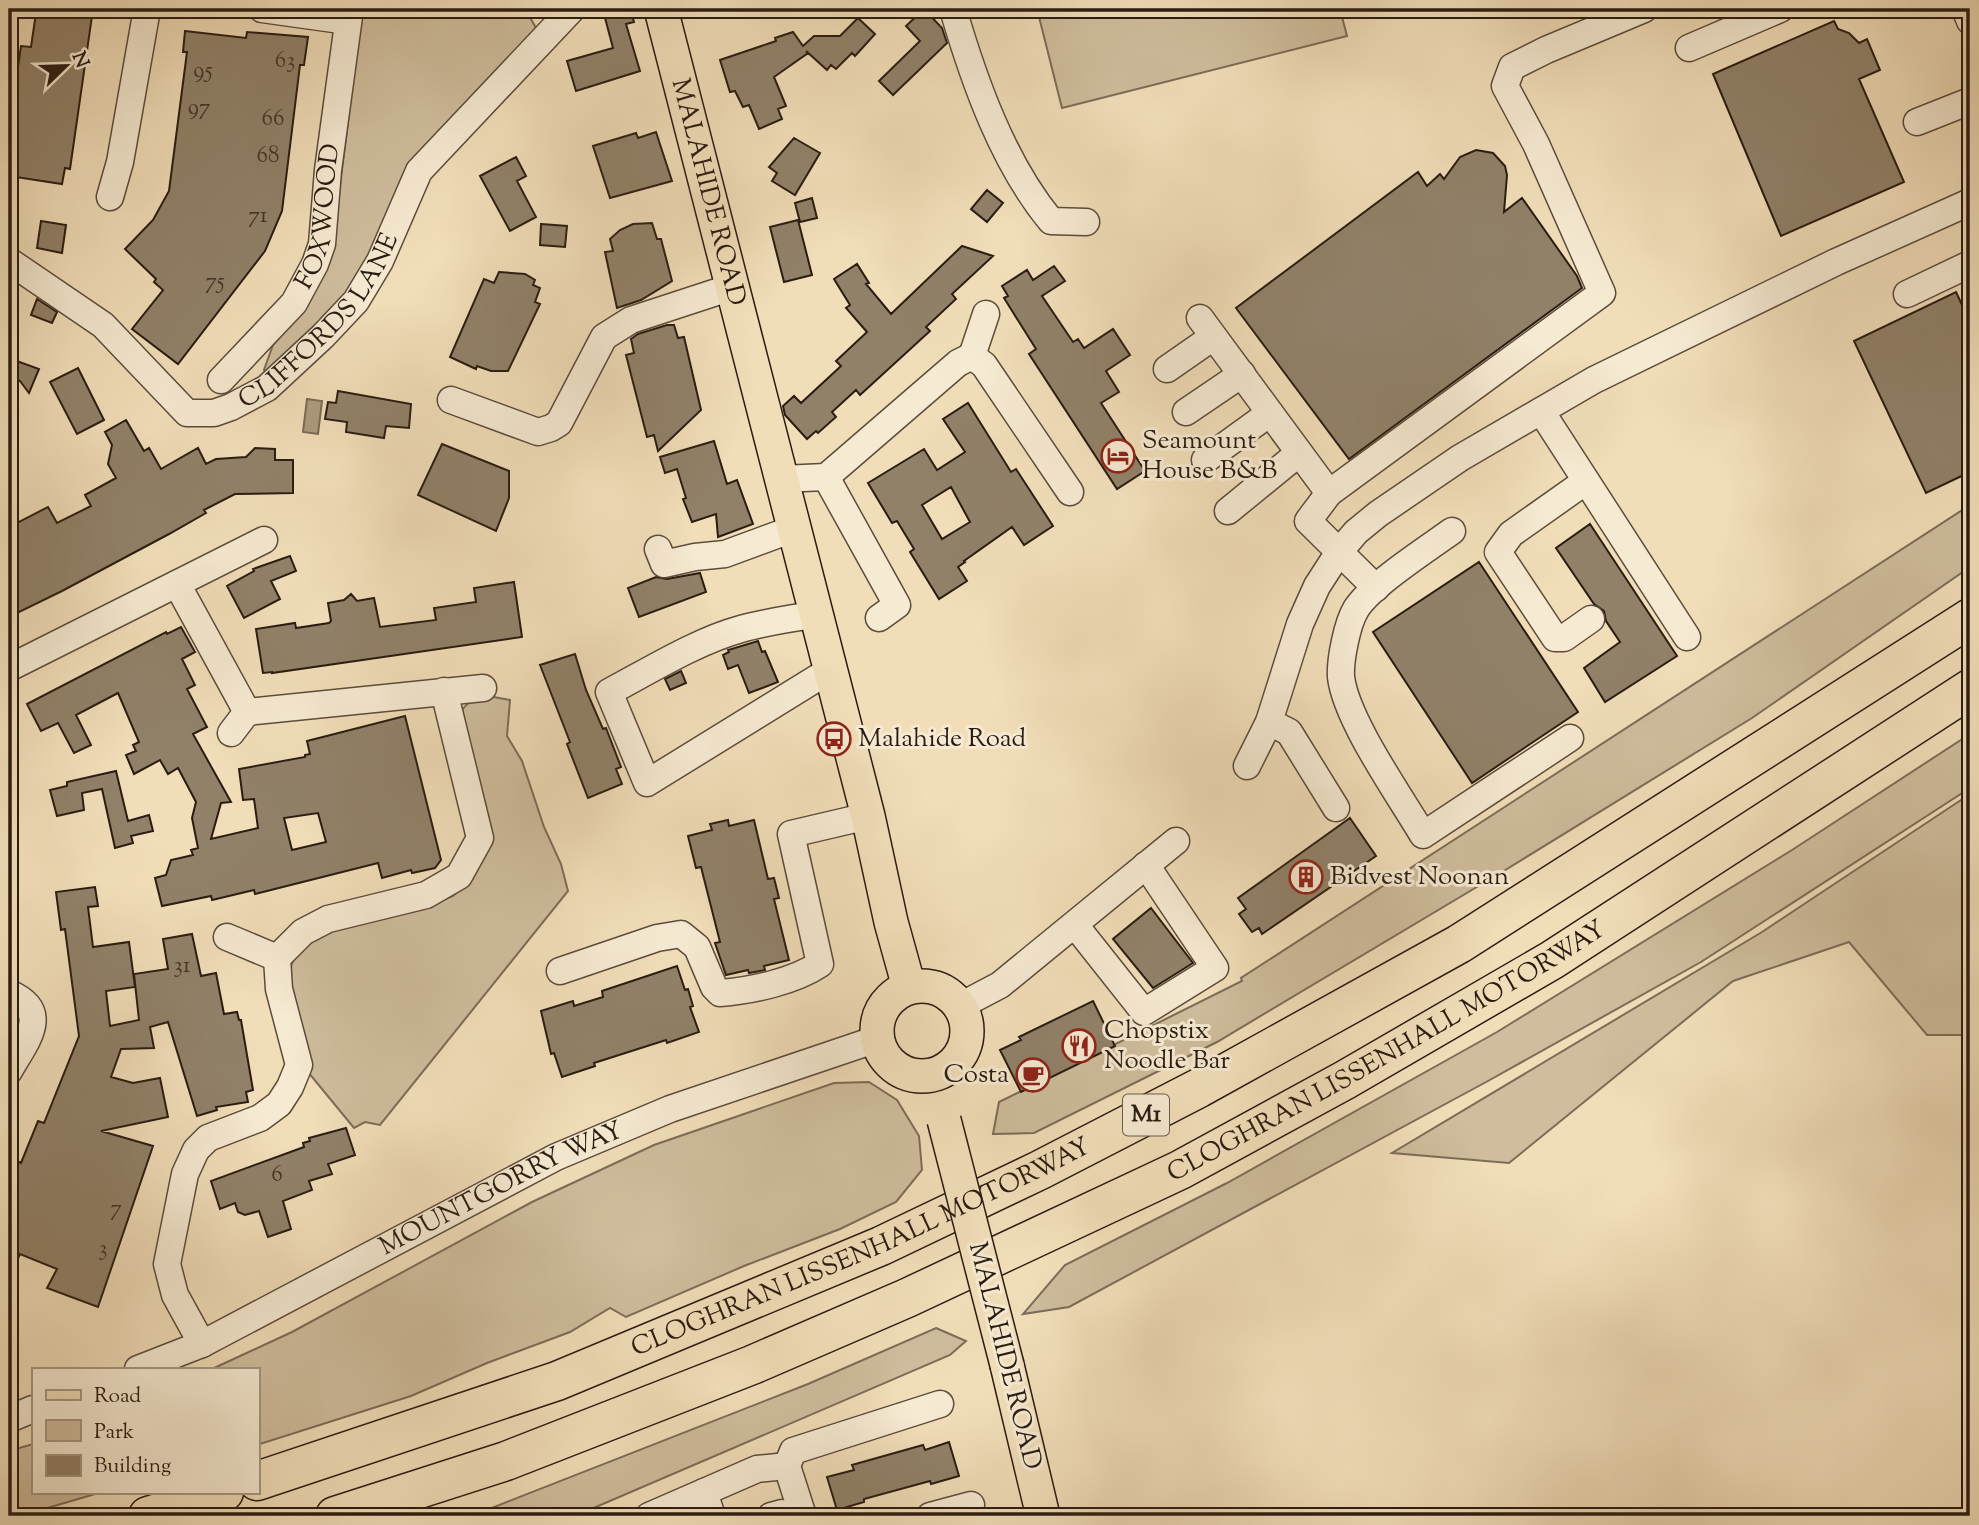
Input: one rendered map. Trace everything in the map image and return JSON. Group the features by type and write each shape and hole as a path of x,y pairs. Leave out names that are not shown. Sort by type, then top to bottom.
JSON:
{"highway":[{"name":"CLOGHRAN LISSENHALL MOTORWAY","path":"259,1480 557,1381 881,1246 1040,1170 1199,1088 1459,944 1970,618"},
{"name":"CLOGHRAN LISSENHALL MOTORWAY","path":"335,1516 506,1461 752,1365 907,1298 1180,1170 1345,1080 1552,960 1970,689"},
{"path":"148,1516 218,1494"}],"main road":[{"name":"MALAHIDE ROAD","path":"661,9 868,816 891,922 909,987"},
{"path":"923,985 938,988 960,1006 965,1018 967,1031 960,1056 951,1066 928,1076 914,1076 901,1071 881,1052 877,1039 880,1013 897,992 909,987 923,985"},
{"name":"MALAHIDE ROAD","path":"928,1076 944,1120 1043,1516"}],"street":[{"path":"110,197 120,162 147,9"},
{"name":"FOXWOOD","path":"221,380 294,303 315,264 321,244 349,15 262,9"},
{"name":"CLIFFORDS LANE","path":"9,261 103,326 187,412 214,413 231,407 267,388 356,301 380,261 418,171 572,9"},
{"path":"953,9 970,65 1010,157 1033,200 1051,221 1086,222"},
{"path":"1689,48 1780,9"},
{"path":"1965,9 1970,21"},
{"path":"1376,588 1308,521 1329,493 1388,453 1492,372 1602,292 1536,144 1505,86 1512,67 1628,12"},
{"path":"1917,122 1970,101"},
{"path":"1247,766 1269,722 1308,604 1339,552 1356,532 1378,514 1460,458 1594,380 1836,262 1968,209"},
{"path":"1907,294 1970,264"},
{"path":"451,400 538,432 551,428 559,423 604,337 617,327 690,299 732,287"},
{"path":"781,479 827,477 958,363 972,356 986,314"},
{"path":"1167,369 1206,328 1329,493"},
{"path":"972,356 984,365 1070,492"},
{"path":"1186,412 1242,374"},
{"path":"1541,411 1687,637"},
{"path":"1205,460 1270,413"},
{"path":"1228,511 1300,453"},
{"path":"827,477 897,605 879,618"},
{"path":"1586,481 1511,534 1498,552 1555,638 1564,638 1591,619"},
{"path":"658,549 664,564 725,554 793,528"},
{"path":"1452,531 1376,588 1356,609 1345,637 1341,677 1354,718 1423,835 1570,738"},
{"path":"9,668 264,540"},
{"path":"177,584 247,712"},
{"path":"816,614 738,629 675,657 608,692 647,783 817,678 832,678"},
{"path":"231,733 247,712 484,688"},
{"path":"202,1344 175,1296 167,1264 185,1174 196,1150 208,1138 260,1118 279,1104 299,1065 279,989 277,958 303,932 328,919 426,895 459,876 480,838 444,691"},
{"path":"1269,722 1289,732 1336,808"},
{"path":"560,971 657,938 681,933 697,947 714,987 720,993 804,975 820,964 790,834 868,816"},
{"path":"960,1006 1000,985 1176,841"},
{"path":"1074,925 1144,1012 1215,968 1146,865"},
{"path":"226,937 277,958"},
{"path":"9,993 28,1005 33,1012 34,1021 32,1030 9,1071"},
{"name":"MOUNTGORRY WAY","path":"141,1368 202,1344 556,1157 670,1110 877,1039"},
{"path":"785,1515 788,1466 793,1451 940,1404"},
{"path":"9,1419 32,1409"},
{"path":"649,1516 708,1504 757,1469 788,1466"},
{"path":"930,1516 971,1505"}],"green space":[{"path":"362,9 525,9 539,33 504,67 356,287 269,374 264,370 273,345 301,313 338,202"},
{"path":"1037,9 1340,9 1347,36 1062,108"},
{"path":"1970,505 1970,567 1752,718 1507,869 1217,1042 1034,1133 993,1134 999,1102 1242,981 1241,978"},
{"path":"488,696 510,700 507,736 522,761 544,827 561,864 568,891 380,1125 365,1122 354,1128 308,1072 289,975 292,963 299,951 325,930 426,906 453,896 471,879 459,714 471,701"},
{"path":"1970,734 1970,788 1701,962 1488,1081 1069,1307 1023,1314 1065,1265 1227,1183 1497,1032 1792,850"},
{"path":"1970,794 1970,1035 1927,1035 1849,942 1733,981 1509,1163 1392,1153 1762,932"},
{"path":"869,1082 897,1100 919,1136 922,1170 896,1202 840,1229 744,1266 626,1317 610,1308 570,1332 487,1363 411,1396 259,1444 259,1368 214,1368 292,1332 532,1202 654,1145 834,1083"},
{"path":"936,1328 966,1341 950,1355 575,1516 471,1516 808,1384"},
{"path":"32,1444 32,1494 95,1494 20,1516 9,1516 9,1451"}],"shaded area":[{"path":"307,399 322,401 318,434 303,432"}],"building":[{"path":"67,9 93,9 70,169 65,168 62,184 9,176 9,108 12,108 21,46 31,47 36,13 65,17"},
{"path":"630,9 634,22 626,24 640,71 576,91 567,61 613,48 604,14"},
{"path":"924,9 942,28 947,43 893,95 879,81 920,41 906,26"},
{"path":"858,18 875,34 855,56 852,53 836,69 831,65 827,70 806,51 808,53 774,77 786,106 778,109 782,119 759,129 749,105 743,107 735,91 730,92 720,60 776,41 775,38 793,32 803,46 814,36 840,36"},
{"path":"1834,21 1838,29 1849,33 1859,43 1867,39 1880,70 1859,79 1904,182 1781,236 1713,74"},
{"path":"185,31 246,38 247,32 308,37 304,65 300,65 282,211 265,251 178,364 132,329 163,290 154,282 156,279 125,249 153,220 169,191 187,52 183,52"},
{"path":"656,132 672,181 610,198 593,146 636,133 638,138"},
{"path":"794,138 820,153 795,195 772,181 777,173 769,167"},
{"path":"1476,150 1493,153 1505,166 1507,175 1504,212 1522,198 1577,276 1582,288 1349,459 1236,308 1418,172 1427,186 1440,174 1444,179 1460,157"},
{"path":"516,157 526,176 517,181 536,217 510,231 480,176"},
{"path":"987,190 1003,203 987,222 971,209"},
{"path":"812,198 817,218 800,222 795,203"},
{"path":"798,220 812,275 784,282 770,227"},
{"path":"41,221 66,225 62,253 37,248"},
{"path":"652,223 657,239 661,239 672,281 641,300 617,308 605,252 613,251 610,239 633,224"},
{"path":"541,224 567,226 565,247 540,245"},
{"path":"962,246 993,256 952,294 956,299 926,327 930,331 860,395 856,390 832,412 836,417 807,439 785,415 783,406 794,396 801,403 841,366 836,361 867,332 846,308 850,305 834,279 857,264 869,283 866,284 891,314"},
{"path":"1054,266 1065,281 1042,296 1073,342 1078,339 1084,348 1113,329 1130,355 1106,371 1119,392 1101,403 1145,471 1117,489 1029,354 1036,349 1004,298 1008,296 1002,286 1027,270 1033,280"},
{"path":"499,272 525,274 535,280 533,285 540,288 535,302 540,304 508,371 491,371 477,366 476,369 450,357 484,279 494,283"},
{"path":"1956,292 1970,322 1970,472 1926,493 1854,341"},
{"path":"37,299 57,312 52,323 31,315"},
{"path":"674,325 678,338 684,337 701,410 658,451 654,435 647,437 626,355 634,353 631,339 638,334"},
{"path":"14,360 39,369 29,393 20,381 9,376"},
{"path":"78,368 104,420 77,434 50,382"},
{"path":"338,391 411,404 409,428 386,426 384,438 346,432 347,422 325,419 328,402 336,403"},
{"path":"968,403 1011,472 1016,469 1053,526 1024,545 1012,527 964,561 958,567 967,581 939,599 910,552 914,549 897,521 892,523 868,483 924,449 937,470 965,452 943,419","holes":["951,487 970,522 942,539 922,505"]},
{"path":"126,420 144,451 149,448 161,469 198,448 206,464 216,459 246,457 255,448 275,449 275,460 293,460 293,493 235,494 204,510 206,513 169,534 9,617 9,527 48,507 57,523 91,506 85,495 116,478 108,464 112,445 105,432"},
{"path":"714,441 727,484 737,480 753,524 718,537 716,514 692,522 683,499 686,498 677,469 665,473 660,457"},
{"path":"442,444 509,471 509,498 496,531 418,495"},
{"path":"1590,524 1677,656 1605,702 1584,668 1620,642 1606,621 1604,611 1594,604 1556,548"},
{"path":"290,556 296,571 271,581 280,599 244,618 227,586 254,571 253,569"},
{"path":"1479,562 1578,712 1472,783 1373,632"},
{"path":"700,573 706,592 639,617 628,588 656,577 667,579"},
{"path":"514,582 522,637 263,673 256,629 295,623 296,628 329,623 328,603 344,600 351,594 357,601 374,598 380,627 436,620 434,608 476,602 474,588"},
{"path":"181,627 195,652 182,659 195,685 187,689 207,727 193,734 231,802 221,803 211,839 258,828 254,799 243,800 239,769 305,757 310,754 307,741 405,716 441,860 435,868 412,873 411,870 382,878 378,863 255,894 254,890 212,900 211,896 162,906 155,878 166,875 171,860 193,855 191,850 198,848 192,818 196,802 178,768 168,774 160,760 134,774 126,755 136,751 133,745 139,742 118,693 76,715 91,745 74,753 58,723 41,731 27,704 166,632 167,634","holes":["318,813 326,842 292,850 284,818"]},
{"path":"758,641 778,682 749,693 738,665 728,669 723,655 729,652 728,650"},
{"path":"575,654 586,690 603,729 606,728 621,767 616,769 622,784 588,798 540,665"},
{"path":"681,671 686,683 670,690 665,679"},
{"path":"116,771 128,821 149,815 153,831 131,836 133,843 115,848 102,789 82,793 84,810 57,816 50,790 67,786 67,782"},
{"name":"Bidvest Noonan","path":"1350,818 1376,856 1262,934 1259,928 1252,932 1239,914 1246,909 1238,898"},
{"path":"728,820 729,826 754,820 768,879 774,878 779,898 774,899 789,960 764,966 765,970 749,973 748,970 726,975 715,943 720,942 701,867 696,868 688,836 712,830 710,824"},
{"path":"95,887 98,906 88,907 93,947 129,942 135,987 106,991 110,1026 139,1020 134,974 168,969 163,939 192,934 201,976 216,973 224,1014 237,1012 241,1020 253,1090 246,1092 248,1102 216,1107 217,1110 197,1116 168,1022 150,1027 154,1048 121,1049 111,1077 133,1083 160,1078 168,1117 101,1131 153,1146 98,1307 47,1288 57,1269 20,1254 9,1278 9,1178 15,1160 21,1163 38,1121 44,1123 79,1036 65,929 61,930 56,892"},
{"path":"1151,908 1193,963 1153,988 1113,939"},
{"path":"677,966 685,990 688,989 693,1006 690,1007 699,1032 594,1063 595,1066 562,1077 554,1053 551,1054 541,1011 573,1001 574,1006 603,997 602,991"},
{"path":"1093,1001 1115,1046 1021,1092 1000,1050 1021,1040 1019,1037"},
{"path":"346,1128 355,1155 328,1164 332,1174 309,1181 312,1190 283,1201 291,1229 268,1237 259,1211 245,1215 238,1212 235,1203 220,1209 211,1181 304,1147 303,1143 310,1141 309,1138"},
{"path":"949,1442 959,1476 864,1499 864,1502 837,1510 827,1477 854,1470 852,1465 923,1445 925,1450"}],"place":[{"name":"Seamount House B&B","path":"1118,456"},
{"name":"Malahide Road","path":"834,739"},
{"name":"Bidvest Noonan","path":"1306,877"},
{"name":"Chopstix Noodle Bar","path":"1079,1046"},
{"name":"Costa","path":"1033,1075"}]}
